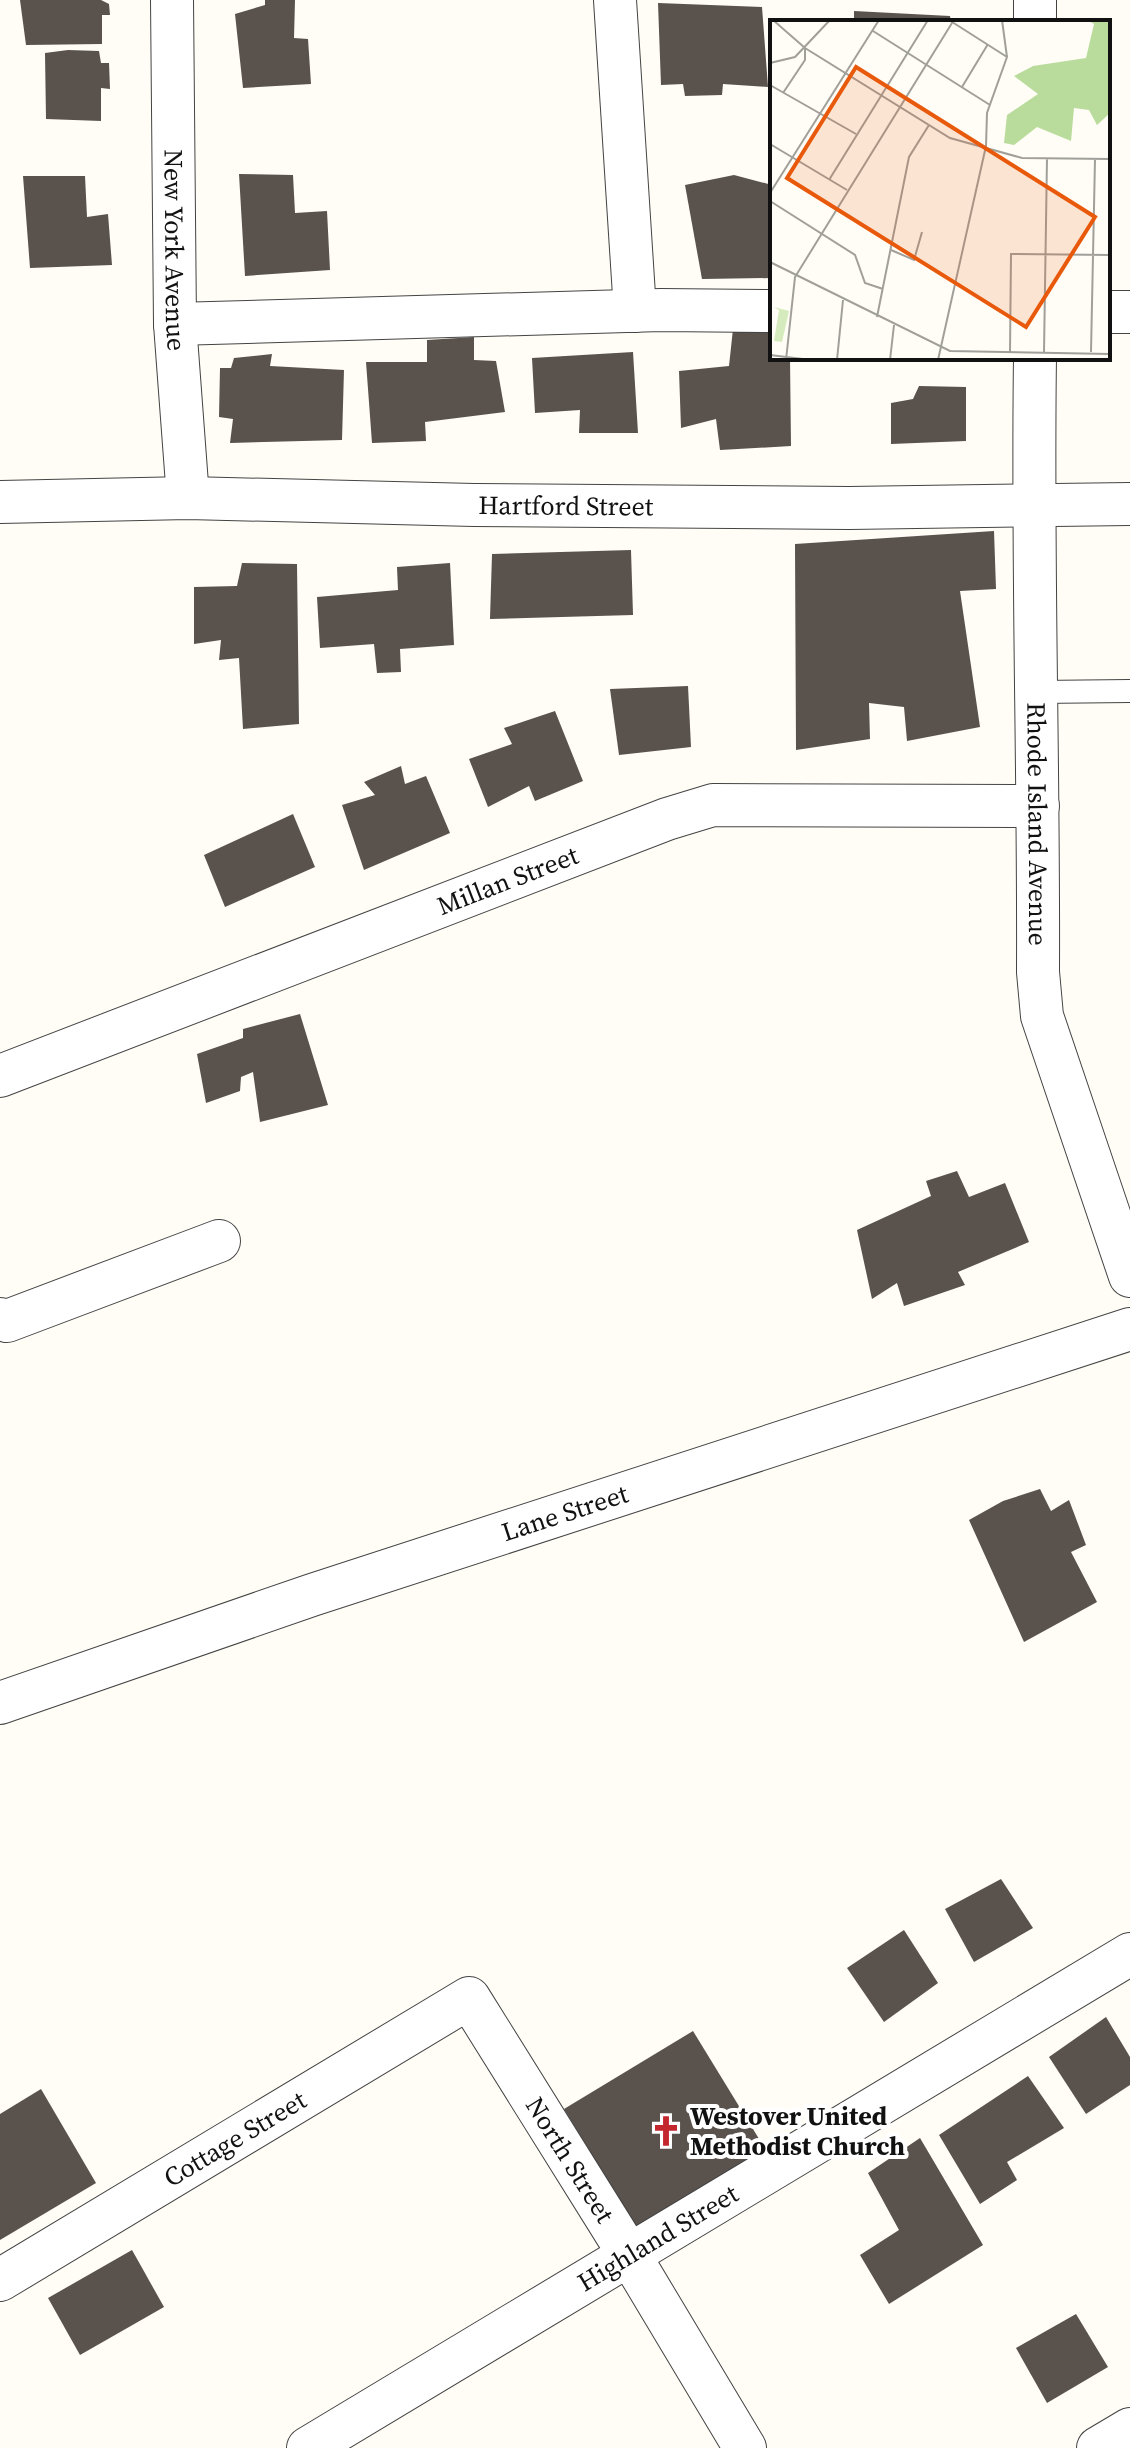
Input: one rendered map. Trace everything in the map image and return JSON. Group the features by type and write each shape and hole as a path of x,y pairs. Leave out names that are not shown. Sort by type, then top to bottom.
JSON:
{"street":[{"name":"New York Avenue","path":"172,0 175,324 188,498"},
{"path":"615,0 635,311"},
{"path":"175,324 635,311 770,311"},
{"name":"Rhode Island Avenue","path":"1035,360 1033,504 1038,972 1042,1016 1130,1276"},
{"name":"Hartford Street","path":"0,502 188,498 474,505 849,508 1130,504"},
{"name":"Millan Street","path":"0,1076 667,819 713,805 1038,806"},
{"path":"0,1319 7,1321 219,1241"},
{"name":"Lane Street","path":"0,1703 312,1595 1130,1329"},
{"name":"Highland Street","path":"308,2448 1130,1954"},
{"name":"North Street","path":"469,1998 745,2448"},
{"name":"Cottage Street","path":"0,2280 469,1998"},
{"path":"1098,2448 1130,2429"}],"lane":[{"path":"1037,692 1130,691"}],"building":[{"path":"20,0 101,0 109,4 110,15 102,15 102,44 26,45"},
{"path":"265,0 295,0 294,38 308,39 311,84 243,88 235,14 265,5"},
{"path":"658,3 762,7 768,87 723,84 722,95 685,96 683,84 661,85"},
{"path":"854,11 950,16 951,20 854,20"},
{"path":"99,51 101,63 109,63 110,89 101,88 101,121 46,119 45,53"},
{"path":"239,174 293,175 295,213 327,211 330,270 245,276"},
{"path":"734,175 770,184 770,278 702,279 685,185"},
{"path":"23,176 85,176 87,217 108,214 112,265 30,268"},
{"path":"733,329 770,330 770,360 790,360 791,446 720,450 716,419 681,428 679,371 729,366"},
{"path":"474,337 474,360 496,361 505,412 425,422 426,441 372,443 366,362 427,362 427,340"},
{"path":"633,352 638,433 579,433 580,410 535,413 532,358"},
{"path":"272,354 270,366 344,370 342,440 230,443 233,419 219,417 220,368 231,368 234,358"},
{"path":"919,386 966,387 966,441 891,444 891,403 913,399"},
{"path":"994,531 996,589 960,591 980,727 907,741 904,707 869,703 870,739 796,750 795,544"},
{"path":"631,550 633,615 490,619 492,554"},
{"path":"242,563 297,564 299,724 243,729 239,658 219,660 221,640 194,644 194,587 237,586"},
{"path":"450,563 454,645 400,649 401,672 377,673 374,644 320,648 317,597 398,590 397,567"},
{"path":"688,686 691,747 619,755 610,689"},
{"path":"555,711 583,781 535,801 529,786 488,807 469,759 512,744 504,728"},
{"path":"401,766 405,784 426,776 450,833 364,870 342,805 375,795 364,782"},
{"path":"293,814 315,867 225,907 204,855"},
{"path":"300,1014 328,1105 260,1122 253,1072 241,1077 240,1091 206,1103 197,1054 243,1038 243,1029"},
{"path":"957,1171 969,1197 1005,1183 1029,1242 958,1272 965,1285 904,1306 897,1283 872,1299 857,1230 931,1196 926,1181"},
{"path":"1040,1489 1051,1511 1069,1500 1086,1545 1071,1552 1097,1602 1024,1642 969,1520 1003,1501"},
{"path":"1001,1879 1033,1928 974,1962 945,1909"},
{"path":"904,1930 938,1983 884,2022 847,1968"},
{"path":"1106,2017 1130,2057 1130,2085 1086,2114 1049,2057"},
{"name":"Westover United Methodist Church","path":"693,2031 767,2152 638,2231 564,2109"},
{"path":"1028,2076 1064,2128 1007,2162 1017,2180 980,2204 939,2135"},
{"path":"41,2089 96,2183 0,2240 0,2114"},
{"path":"920,2138 983,2245 889,2304 860,2255 899,2230 868,2173"},
{"path":"132,2250 164,2307 80,2355 48,2298"},
{"path":"1076,2314 1108,2367 1047,2403 1016,2348"}],"place":[{"name":"Westover United Methodist Church","path":"666,2131"}]}
